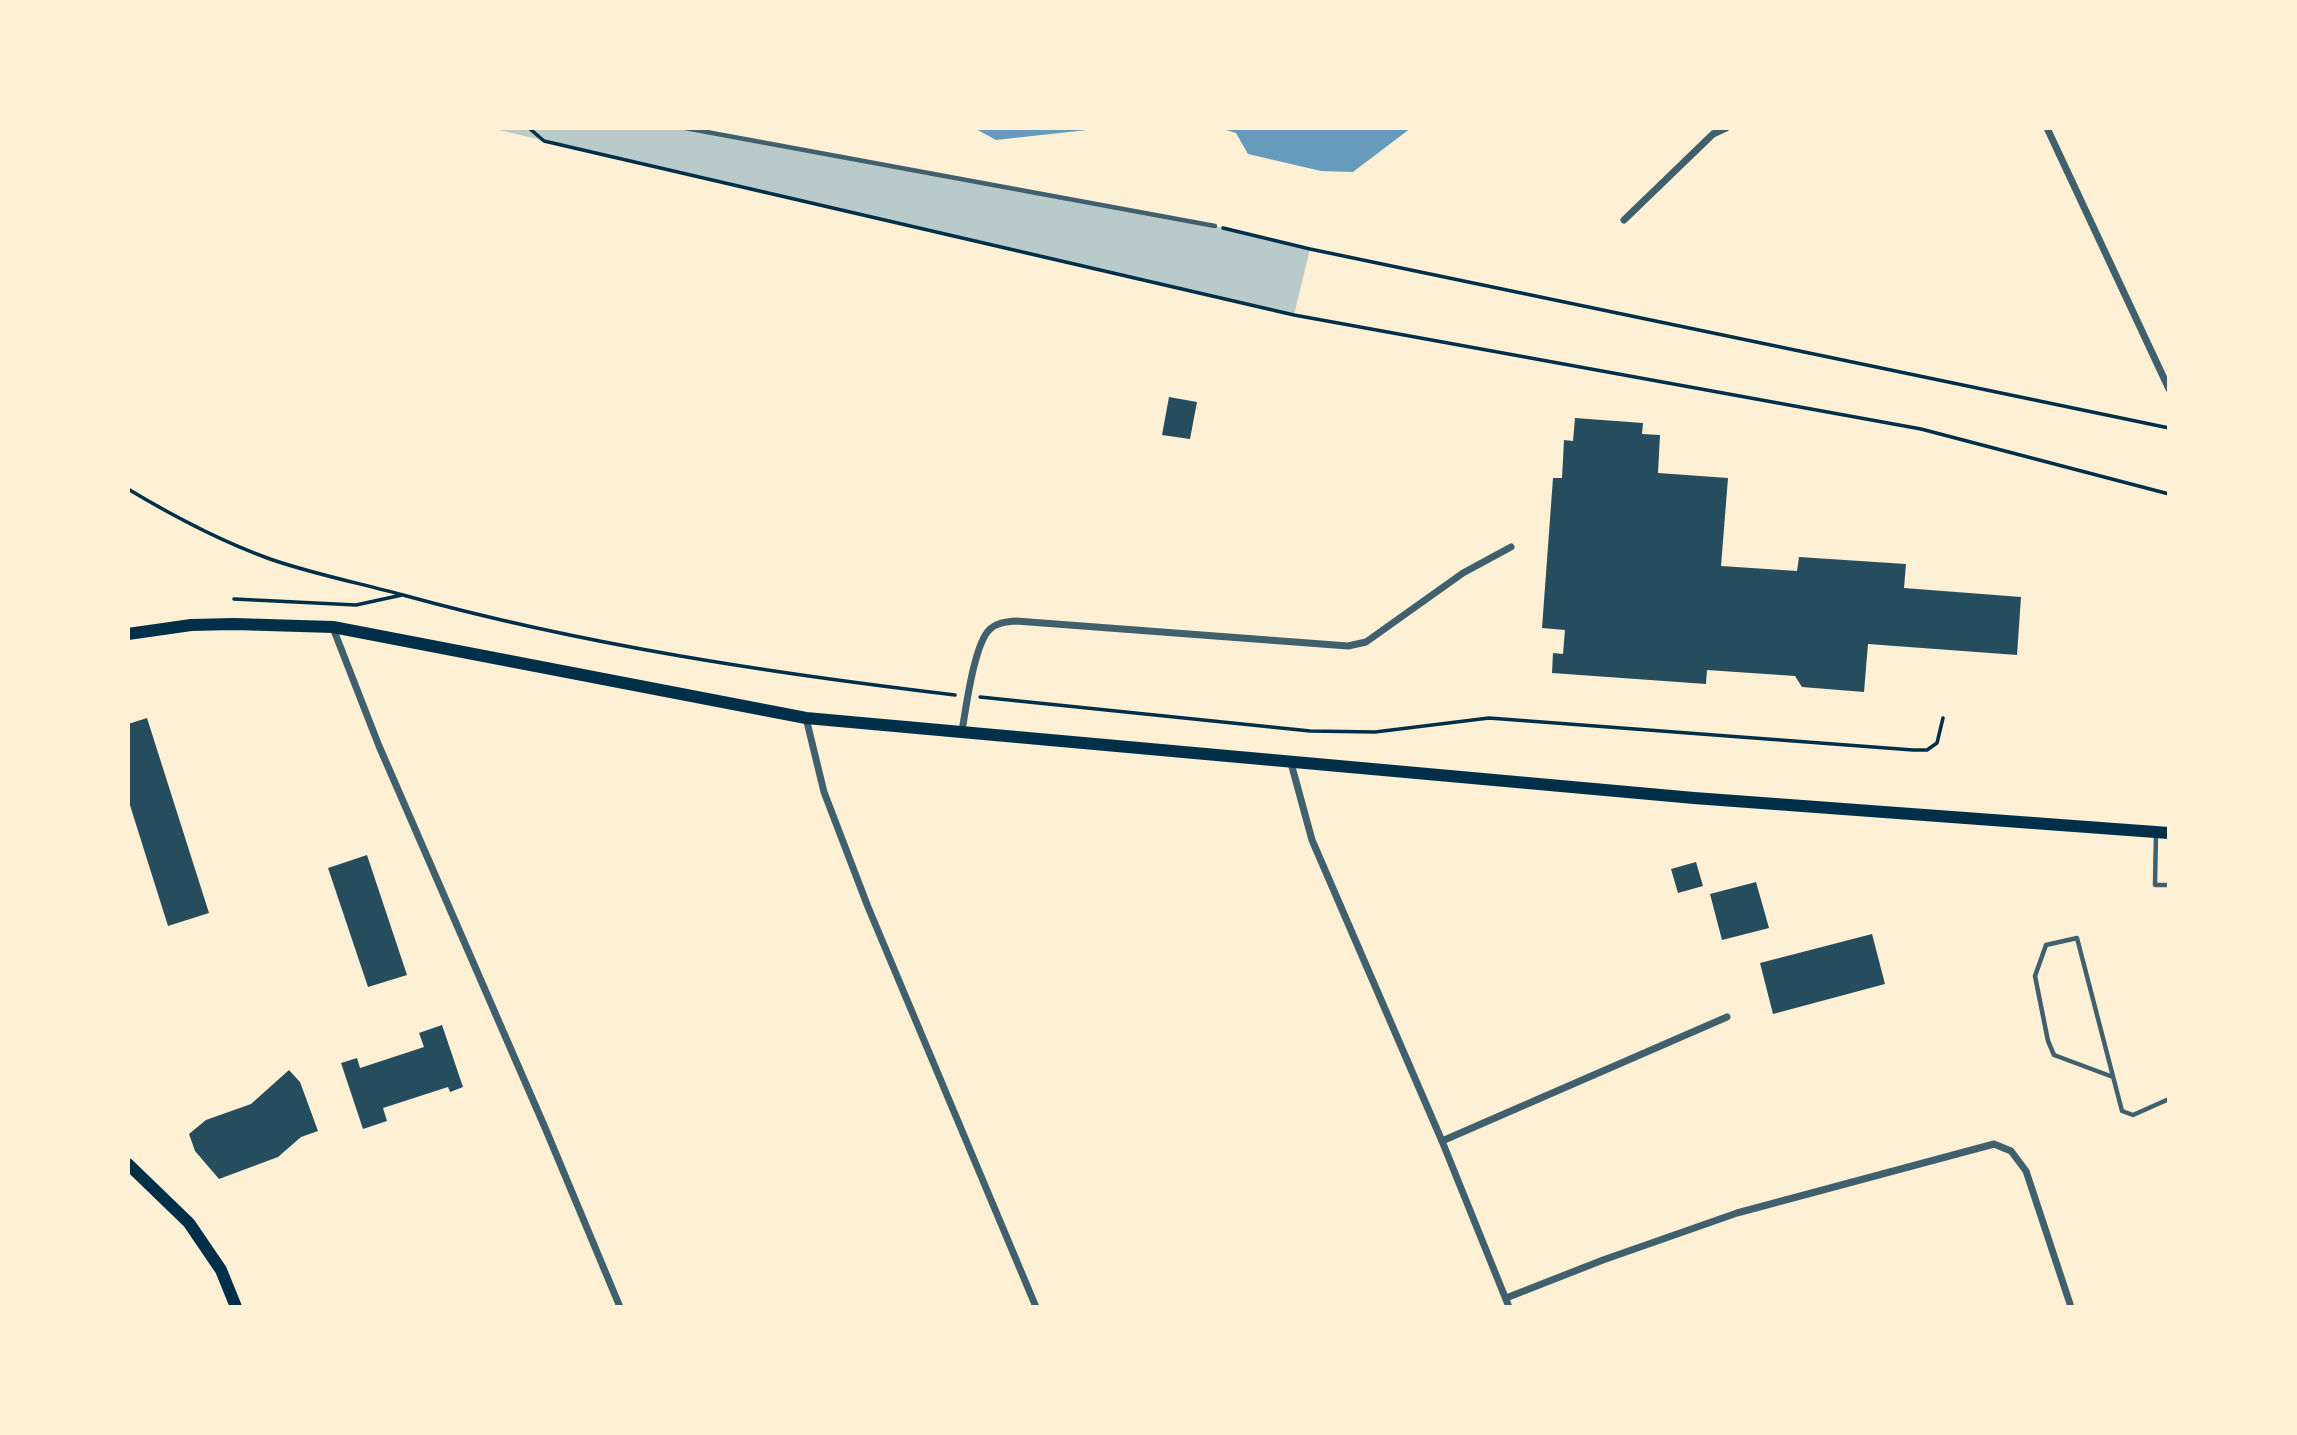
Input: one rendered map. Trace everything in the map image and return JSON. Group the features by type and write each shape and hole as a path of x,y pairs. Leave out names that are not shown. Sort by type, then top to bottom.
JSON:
{"main road":[{"path":"128,634 191,625 332,627 806,718 1694,798 2163,832"},
{"path":"128,1164 189,1223 221,1270 236,1307"}],"street":[{"path":"1624,220 1713,134 1726,128"},
{"path":"2047,128 2169,386"},
{"path":"962,731 976,660 988,631 1002,622 1348,646 1366,642 1463,573 1511,547"},
{"path":"332,627 379,746 620,1307"},
{"path":"806,718 824,792 868,907 1037,1307"},
{"path":"1291,763 1312,840 1442,1141 1509,1307"},
{"path":"1442,1141 1727,1017"},
{"path":"1506,1298 1603,1260 1737,1213 1994,1144 2011,1151 2026,1171 2071,1307"}],"lane":[{"path":"685,128 1215,226"},
{"path":"2163,832 2155,885 2169,884"},
{"path":"2113,1077 2054,1055 2048,1041 2035,976 2046,945 2077,938 2122,1111 2133,1115 2169,1099"}],"path":[{"path":"529,128 544,141 1294,316 1921,429 2169,494"},
{"path":"1215,226 1310,249 2169,428"},
{"path":"128,489 177,519 270,559 532,628 758,669 968,696 1310,731 1375,732 1489,718 1920,750 1927,750 1937,743 1942,718"},
{"path":"234,599 356,605 402,595"}],"shaded area":[{"path":"490,128 685,128 1215,226 1310,249 1294,315"}],"water":[{"path":"974,128 1105,128 996,140"},
{"path":"1219,128 1411,128 1353,172 1321,171 1248,154 1236,133"}],"building":[{"path":"1169,397 1197,402 1190,439 1162,435"},
{"path":"1575,418 1643,423 1642,434 1660,435 1658,473 1728,478 1721,566 1797,571 1799,557 1906,564 1904,588 2021,597 2017,655 1868,644 1864,692 1802,687 1795,676 1707,670 1706,684 1552,673 1553,653 1563,654 1565,630 1542,628 1553,478 1562,478 1564,440 1573,441"},
{"path":"147,718 209,913 168,926 128,799 128,724"},
{"path":"367,855 407,975 368,987 328,868"},
{"path":"1696,862 1703,886 1678,893 1671,869"},
{"path":"1756,882 1769,928 1722,940 1710,894"},
{"path":"1872,934 1885,984 1773,1014 1760,963"},
{"path":"442,1025 463,1087 450,1092 448,1087 383,1108 387,1121 363,1129 341,1063 357,1058 360,1068 424,1047 419,1033"},
{"path":"289,1070 300,1082 318,1131 301,1137 278,1157 219,1179 195,1151 189,1134 206,1120 251,1104"}]}
